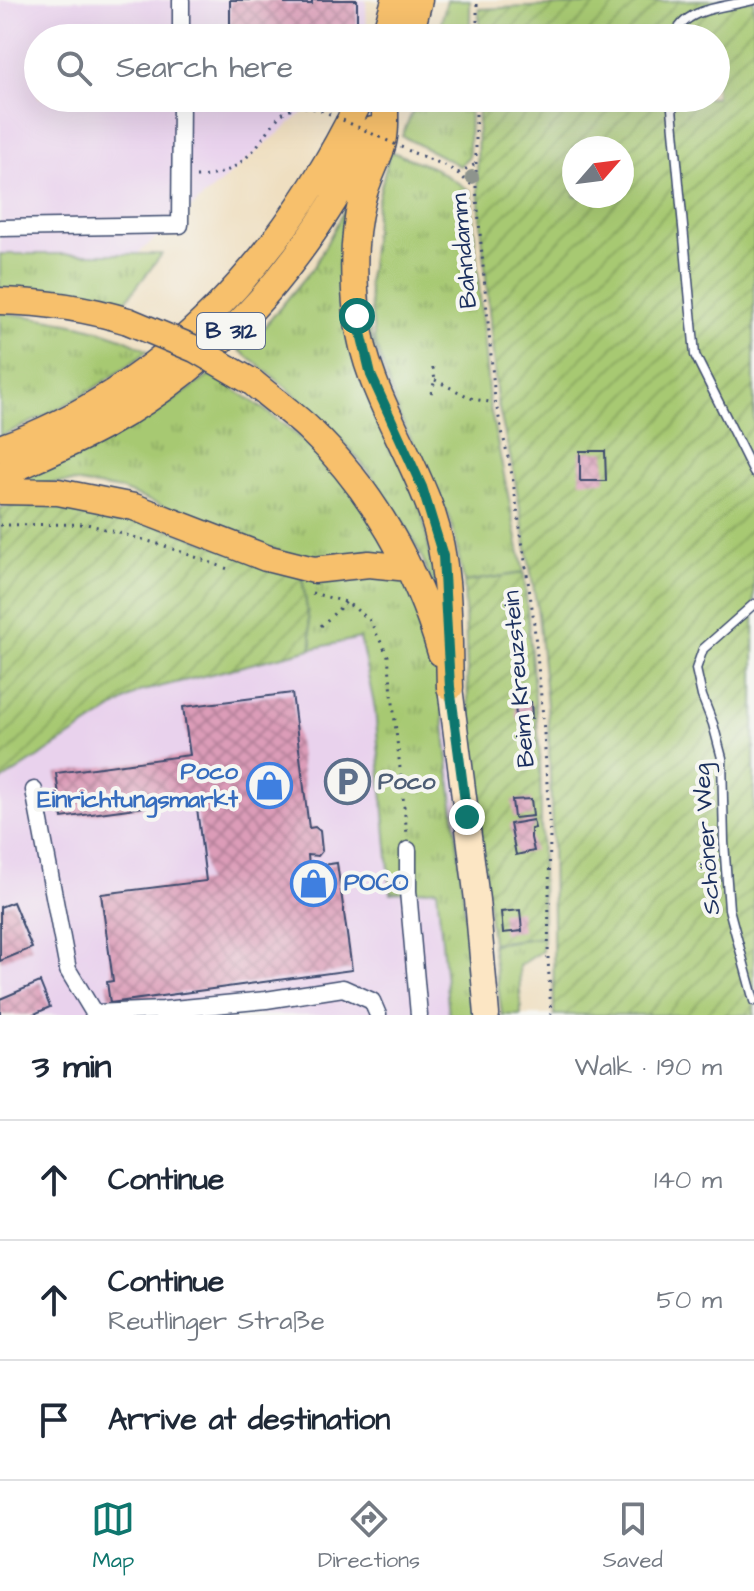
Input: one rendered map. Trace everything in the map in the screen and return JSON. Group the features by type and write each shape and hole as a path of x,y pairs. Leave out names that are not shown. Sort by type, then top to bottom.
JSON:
{"main road":[{"path":"388,24 395,0"},
{"path":"413,24 419,0"},
{"name":"B 312","path":"0,448 54,425 105,397 195,330 265,255 296,214 334,153 369,112"},
{"name":"B 312","path":"0,475 105,426 144,402 174,381 250,313 319,225 373,112"},
{"path":"379,112 383,146 366,183 357,222 354,280 357,316 371,375 422,487 438,531 446,578 450,687 477,900 487,1015"},
{"name":"B 312","path":"0,301 51,304 95,311 128,321 195,349 252,382 309,428 346,469 385,523 409,568 437,641 450,687"},
{"path":"0,491 58,492 134,507 266,558 314,570 369,564 409,568"}],"street":[{"path":"181,0 181,24"},
{"path":"0,228 180,225 181,112"},
{"path":"34,790 68,970 94,1013 236,1003 343,988 372,1001 378,1015"},
{"path":"408,850 408,891 419,1015"}],"lane":[{"path":"680,24 686,17 754,0"},
{"path":"672,112 695,355 754,473"},
{"name":"Schöner Weg","path":"754,604 703,649 696,669 722,758 729,909 754,1001"}],"path":[{"path":"477,0 477,24"},
{"path":"180,178 216,176 227,172 245,159 279,114 284,112"},
{"path":"325,112 458,173 476,188"},
{"name":"Bahndamm","path":"476,112 476,188 495,401"},
{"path":"458,173 476,164"},
{"path":"431,393 435,380 432,363"},
{"path":"435,380 473,399 495,401"},
{"name":"Beim Kreuzstein","path":"495,401 512,475 533,614 550,834 548,958 551,1015"},
{"path":"0,525 87,524 162,545 233,570"},
{"path":"303,590 346,602 369,619 388,656 408,850"},
{"path":"321,626 346,602"}],"shaded area":[{"path":"0,0 366,0 367,24 24,24 24,112 304,112 136,255 0,254"},
{"path":"359,637 446,688 482,1015 0,1015 0,782 139,692"}],"green space":[{"path":"447,0 470,0 470,24 441,24"},
{"path":"754,0 754,1015 554,1015 548,716 538,614 514,474 497,400 477,179 478,112 730,112 730,24 479,24 479,9"},
{"path":"412,112 470,112 469,156 460,166 402,136"},
{"path":"390,151 434,168 471,191 489,402 524,573 464,582 451,520 399,415 375,342 368,284 377,203"},
{"path":"348,203 344,244 420,502 443,622 423,559 403,521 364,465 293,393 239,350 260,332 314,267"},
{"path":"0,254 162,254 125,302 0,291"},
{"path":"0,312 96,329 148,351 77,398 0,436"},
{"path":"211,375 267,412 319,455 349,488 393,555 319,560 285,554 122,490 73,482 21,484 20,480 137,425"},
{"path":"43,500 114,509 302,577 311,649 139,692 0,782 0,508"},
{"path":"371,573 389,574 405,584 438,672 464,901 473,1015 449,1015 437,889 391,893 375,709 360,638 311,649 302,577 336,581"},
{"path":"524,573 540,757 543,937 492,943 468,699 464,582"},
{"path":"543,937 542,951 519,966 521,1015 502,1015 492,944"}],"building":[{"path":"230,0 285,0 285,4 312,4 312,0 357,0 357,24 230,24"},
{"path":"580,451 605,451 606,481 580,481"},
{"path":"292,693 309,828 315,827 320,831 322,851 318,856 308,855 309,867 337,863 352,970 110,1003 107,982 113,981 101,894 206,881 196,800 62,818 56,773 190,755 183,707"},
{"path":"515,702 531,702 532,718 516,718"},
{"path":"531,799 533,816 514,818 512,800"},
{"path":"533,820 535,828 531,829 531,838 534,851 516,855 510,824"},
{"path":"13,902 32,948 0,961 0,907"},
{"path":"520,910 522,931 503,933 501,912"},
{"path":"40,982 50,1007 32,1015 0,1015 0,999"}],"place":[{"name":"Poco","path":"347,782"},
{"name":"Poco Einrichtungsmarkt","path":"269,786"},
{"name":"POCO","path":"313,883"}],"route":[{"path":"357,316 362,344 382,405 422,487 438,531 446,578 450,687 467,817"}]}
